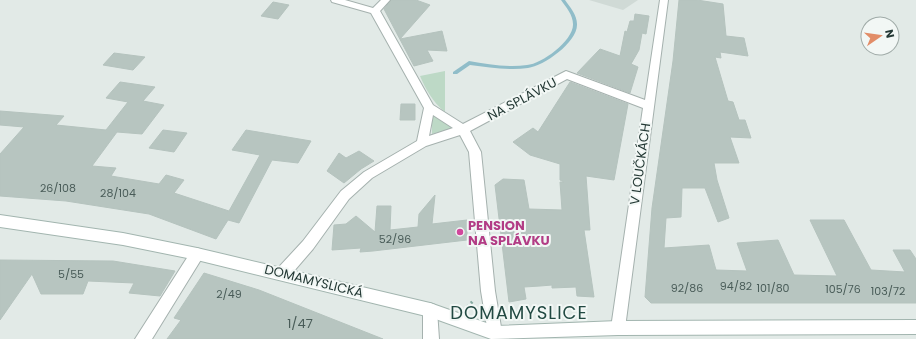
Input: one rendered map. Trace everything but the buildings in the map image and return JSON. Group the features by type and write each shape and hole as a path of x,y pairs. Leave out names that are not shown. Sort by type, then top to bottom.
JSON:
{"street":[{"path":"335,0 375,11 429,108 464,129 471,140 475,152 488,291 495,336"},
{"path":"375,11 386,0"},
{"name":"V LOUČKÁCH","path":"618,328 648,105 664,0"},
{"name":"NA SPLÁVKU","path":"283,273 308,245 345,195 368,175 422,143 464,129 566,75 648,105"},
{"path":"422,143 429,108"},
{"name":"DOMAMYSLICKÁ","path":"0,221 123,239 283,273 430,310 495,336 618,328 916,328"},
{"path":"143,339 197,254"},
{"path":"430,310 431,339"}],"shaded area":[{"path":"589,0 638,0 623,10"}],"green space":[{"path":"445,71 445,112 430,96 420,76"},
{"path":"434,116 453,126 453,128 432,134 432,118"}],"waterway":[{"path":"455,73 469,63 513,68 527,67 545,60 568,41 573,35 575,29 573,16 563,0"}],"place":[{"name":"PENSION NA SPLÁVKU","path":"460,232"}],"district":[{"name":"DOMAMYSLICE","path":"519,312"}]}
